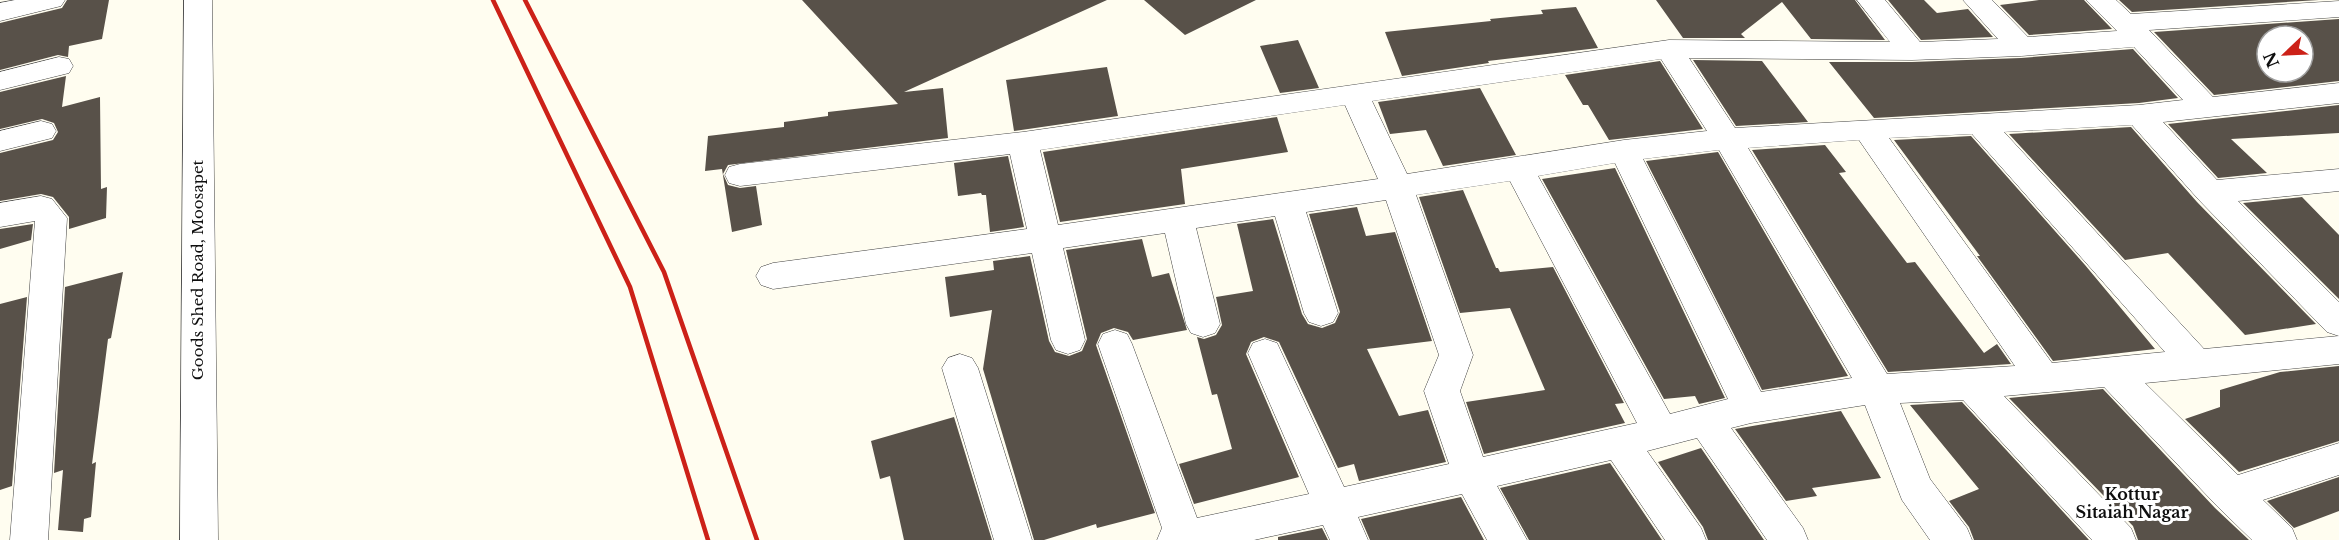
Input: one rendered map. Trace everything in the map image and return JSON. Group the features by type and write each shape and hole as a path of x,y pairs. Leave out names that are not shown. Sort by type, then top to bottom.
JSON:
{"street":[{"path":"0,12 51,0"},
{"name":"Goods Shed Road, Moosapet","path":"198,0 199,540"},
{"path":"1871,0 1912,51"},
{"path":"1977,0 2021,47"},
{"path":"2100,0 2133,30 2205,106"},
{"path":"740,175 1023,142 1669,49 1912,51 2021,47 2133,30 2339,9"},
{"path":"1669,49 1727,139 1877,389 1915,488 1953,540"},
{"path":"0,81 59,66"},
{"path":"1354,93 1397,187 1456,354 1442,391 1471,475 1508,540"},
{"path":"773,276 1045,239 1519,169 1624,151 1727,139 1868,129 2139,115 2339,93"},
{"path":"2139,115 2210,192 2323,289 2339,323"},
{"path":"1980,124 2196,364"},
{"path":"1868,129 2043,378"},
{"path":"0,141 41,131"},
{"path":"1023,142 1068,340"},
{"path":"1624,151 1751,408"},
{"path":"1519,169 1660,431"},
{"path":"2210,192 2339,180"},
{"path":"1287,203 1321,314"},
{"path":"0,215 41,207 51,218 29,540"},
{"path":"1178,218 1203,324"},
{"path":"1115,344 1182,539 1620,443 1751,408 1877,389 1971,385 2339,350"},
{"path":"1265,353 1349,540"},
{"path":"960,368 1013,540"},
{"path":"2111,371 2230,494 2278,540"},
{"path":"1971,385 2117,540"},
{"path":"1704,419 1790,540"},
{"path":"1620,443 1687,540"},
{"path":"2230,494 2339,459"}],"building":[{"path":"67,0 109,0 102,39 69,46 68,57 58,55 0,70 0,23 62,8"},
{"path":"802,0 1107,0 904,92 943,88 948,138 728,165 723,174 728,185 740,188 756,186 762,225 732,232 722,169 705,171 708,136 784,127 784,122 828,116 828,112 898,104"},
{"path":"1144,0 1256,0 1185,35"},
{"path":"1656,0 1855,0 1885,40 1811,39 1782,2 1741,34 1745,38 1683,38"},
{"path":"1888,0 1924,0 1937,13 1968,9 1993,37 1921,40"},
{"path":"2039,0 2084,0 2112,29 2029,35 2000,5"},
{"path":"2119,0 2319,0 2132,12"},
{"path":"1576,7 1598,48 1488,61 1489,63 1402,76 1385,32 1491,21 1490,19 1543,14 1541,10"},
{"path":"2339,19 2339,81 2315,84 2315,24 2268,24"},
{"path":"2255,25 2255,84 2312,84 2214,95 2154,32"},
{"path":"1298,40 1319,88 1280,93 1260,46"},
{"path":"2133,49 2178,98 2139,103 1874,118 1829,62 2021,58"},
{"path":"1693,60 1762,61 1808,122 1736,126"},
{"path":"1660,61 1703,129 1609,140 1588,105 1583,105 1565,75"},
{"path":"1107,67 1118,116 1014,131 1006,80"},
{"path":"66,76 62,107 100,97 101,189 107,187 106,218 69,229 69,217 53,197 41,194 0,201 0,153 53,140 58,132 54,123 42,119 0,129 0,92"},
{"path":"1480,88 1516,155 1443,166 1426,130 1390,134 1378,102"},
{"path":"2339,105 2339,133 2231,139 2267,173 2218,178 2168,124"},
{"path":"1277,117 1288,152 1181,169 1185,204 1060,222 1043,152"},
{"path":"2131,127 2197,202 2316,324 2245,335 2168,253 2125,260 2009,134"},
{"path":"1971,136 2085,265 2155,349 2053,361 1977,256 1980,256 1894,140"},
{"path":"1825,145 1846,172 1839,173 1907,263 1915,262 1984,353 1997,344 2011,364 1888,372 1752,150"},
{"path":"1718,152 1848,376 1762,390 1646,161"},
{"path":"1008,156 1024,227 990,232 986,195 981,193 958,196 954,163"},
{"path":"1615,168 1725,398 1699,404 1695,396 1664,399 1542,179"},
{"path":"1463,190 1496,268 1500,272 1553,267 1624,403 1615,404 1625,423 1484,454 1466,402 1545,390 1510,308 1460,313 1419,197"},
{"path":"2302,197 2339,235 2339,299 2243,203"},
{"path":"1357,207 1366,236 1395,232 1432,341 1367,349 1399,416 1428,410 1446,462 1359,481 1354,464 1338,468 1279,342 1264,337 1251,342 1246,354 1299,477 1194,504 1179,464 1232,449 1217,394 1212,395 1197,337 1204,339 1216,335 1222,325 1216,297 1253,291 1237,224 1273,219 1302,314 1308,324 1322,328 1335,323 1340,312 1309,214"},
{"path":"33,224 31,240 0,249 0,229"},
{"path":"1142,239 1152,277 1169,273 1187,330 1133,340 1128,332 1114,328 1101,333 1096,345 1155,513 1097,528 1096,524 1044,540 1034,540 983,369 992,310 950,317 945,277 994,270 993,261 1030,256 1049,341 1055,352 1069,356 1082,351 1087,339 1066,250"},
{"path":"123,272 111,338 108,339 92,464 96,462 91,517 84,519 83,532 58,530 63,470 54,473 65,287"},
{"path":"27,297 12,486 0,490 0,304"},
{"path":"2339,366 2339,441 2239,472 2185,419 2220,407 2220,390 2280,372"},
{"path":"2103,389 2215,508 2249,540 2138,540 2133,526 2009,398"},
{"path":"1962,402 2089,540 1974,540 1969,527 1949,501 1979,489 1910,405"},
{"path":"1841,411 1881,478 1812,488 1817,496 1786,501 1735,429"},
{"path":"954,417 992,540 904,540 890,476 880,479 871,441"},
{"path":"1701,448 1764,540 1708,540 1703,527 1658,462"},
{"path":"1610,463 1662,540 1529,540 1500,488"},
{"path":"2339,477 2339,511 2294,528 2267,501"},
{"path":"1461,497 1484,540 1370,540 1361,519"},
{"path":"1322,528 1328,540 1278,540 1278,537"}],"railway":[{"path":"493,0 630,287 708,540"},
{"path":"525,0 664,272 757,540"}],"district":[{"name":"Kottur Sitaiah Nagar","path":"2132,503"}]}
